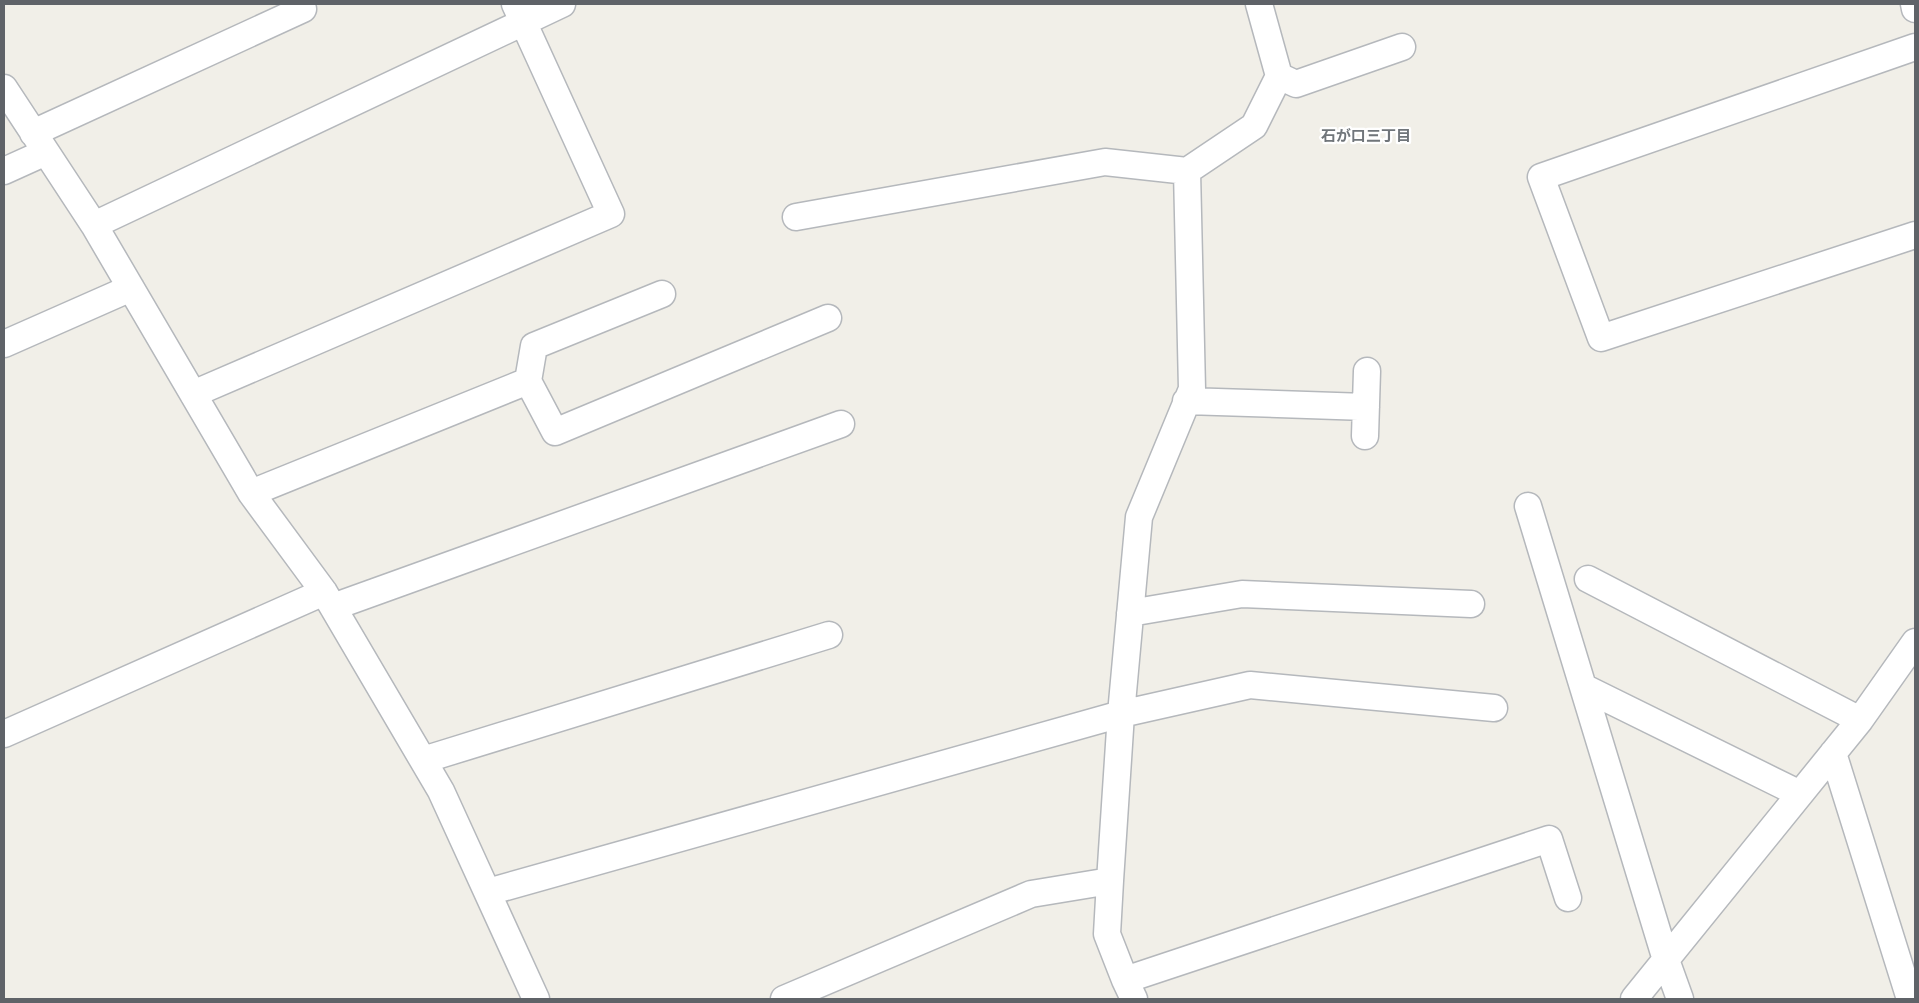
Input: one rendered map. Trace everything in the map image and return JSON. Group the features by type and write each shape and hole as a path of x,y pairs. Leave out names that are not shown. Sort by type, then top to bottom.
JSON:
{"street":[{"path":"94,225 519,13 562,4"},
{"path":"796,217 1105,162 1188,171 1254,126 1279,76 1260,4"},
{"path":"1914,4 1915,9"},
{"path":"4,171 40,142 303,9"},
{"path":"193,394 611,214 519,13"},
{"path":"1279,76 1296,84 1402,47"},
{"path":"1915,47 1541,177 1601,338 1915,235"},
{"path":"4,88 94,225 251,493 328,599 442,791 536,999"},
{"path":"1188,171 1192,388 1138,517 1121,714 1108,934 1129,989 1549,839 1568,898"},
{"path":"4,344 131,288"},
{"path":"662,294 534,346 528,381 555,432 828,318"},
{"path":"1365,436 1367,370"},
{"path":"251,493 528,381"},
{"path":"1186,401 1366,407"},
{"path":"4,734 328,599 841,424"},
{"path":"1528,506 1666,960 1680,999"},
{"path":"1588,579 1860,720"},
{"path":"1130,613 1242,594 1471,604"},
{"path":"423,760 829,635"},
{"path":"1634,999 1860,720 1915,642"},
{"path":"488,892 1121,714 1250,685 1494,708"},
{"path":"1583,687 1800,794"},
{"path":"1833,753 1910,999"},
{"path":"784,999 1032,894 1110,881"}],"district":[{"name":"石が口三丁目","path":"1366,136"}]}
